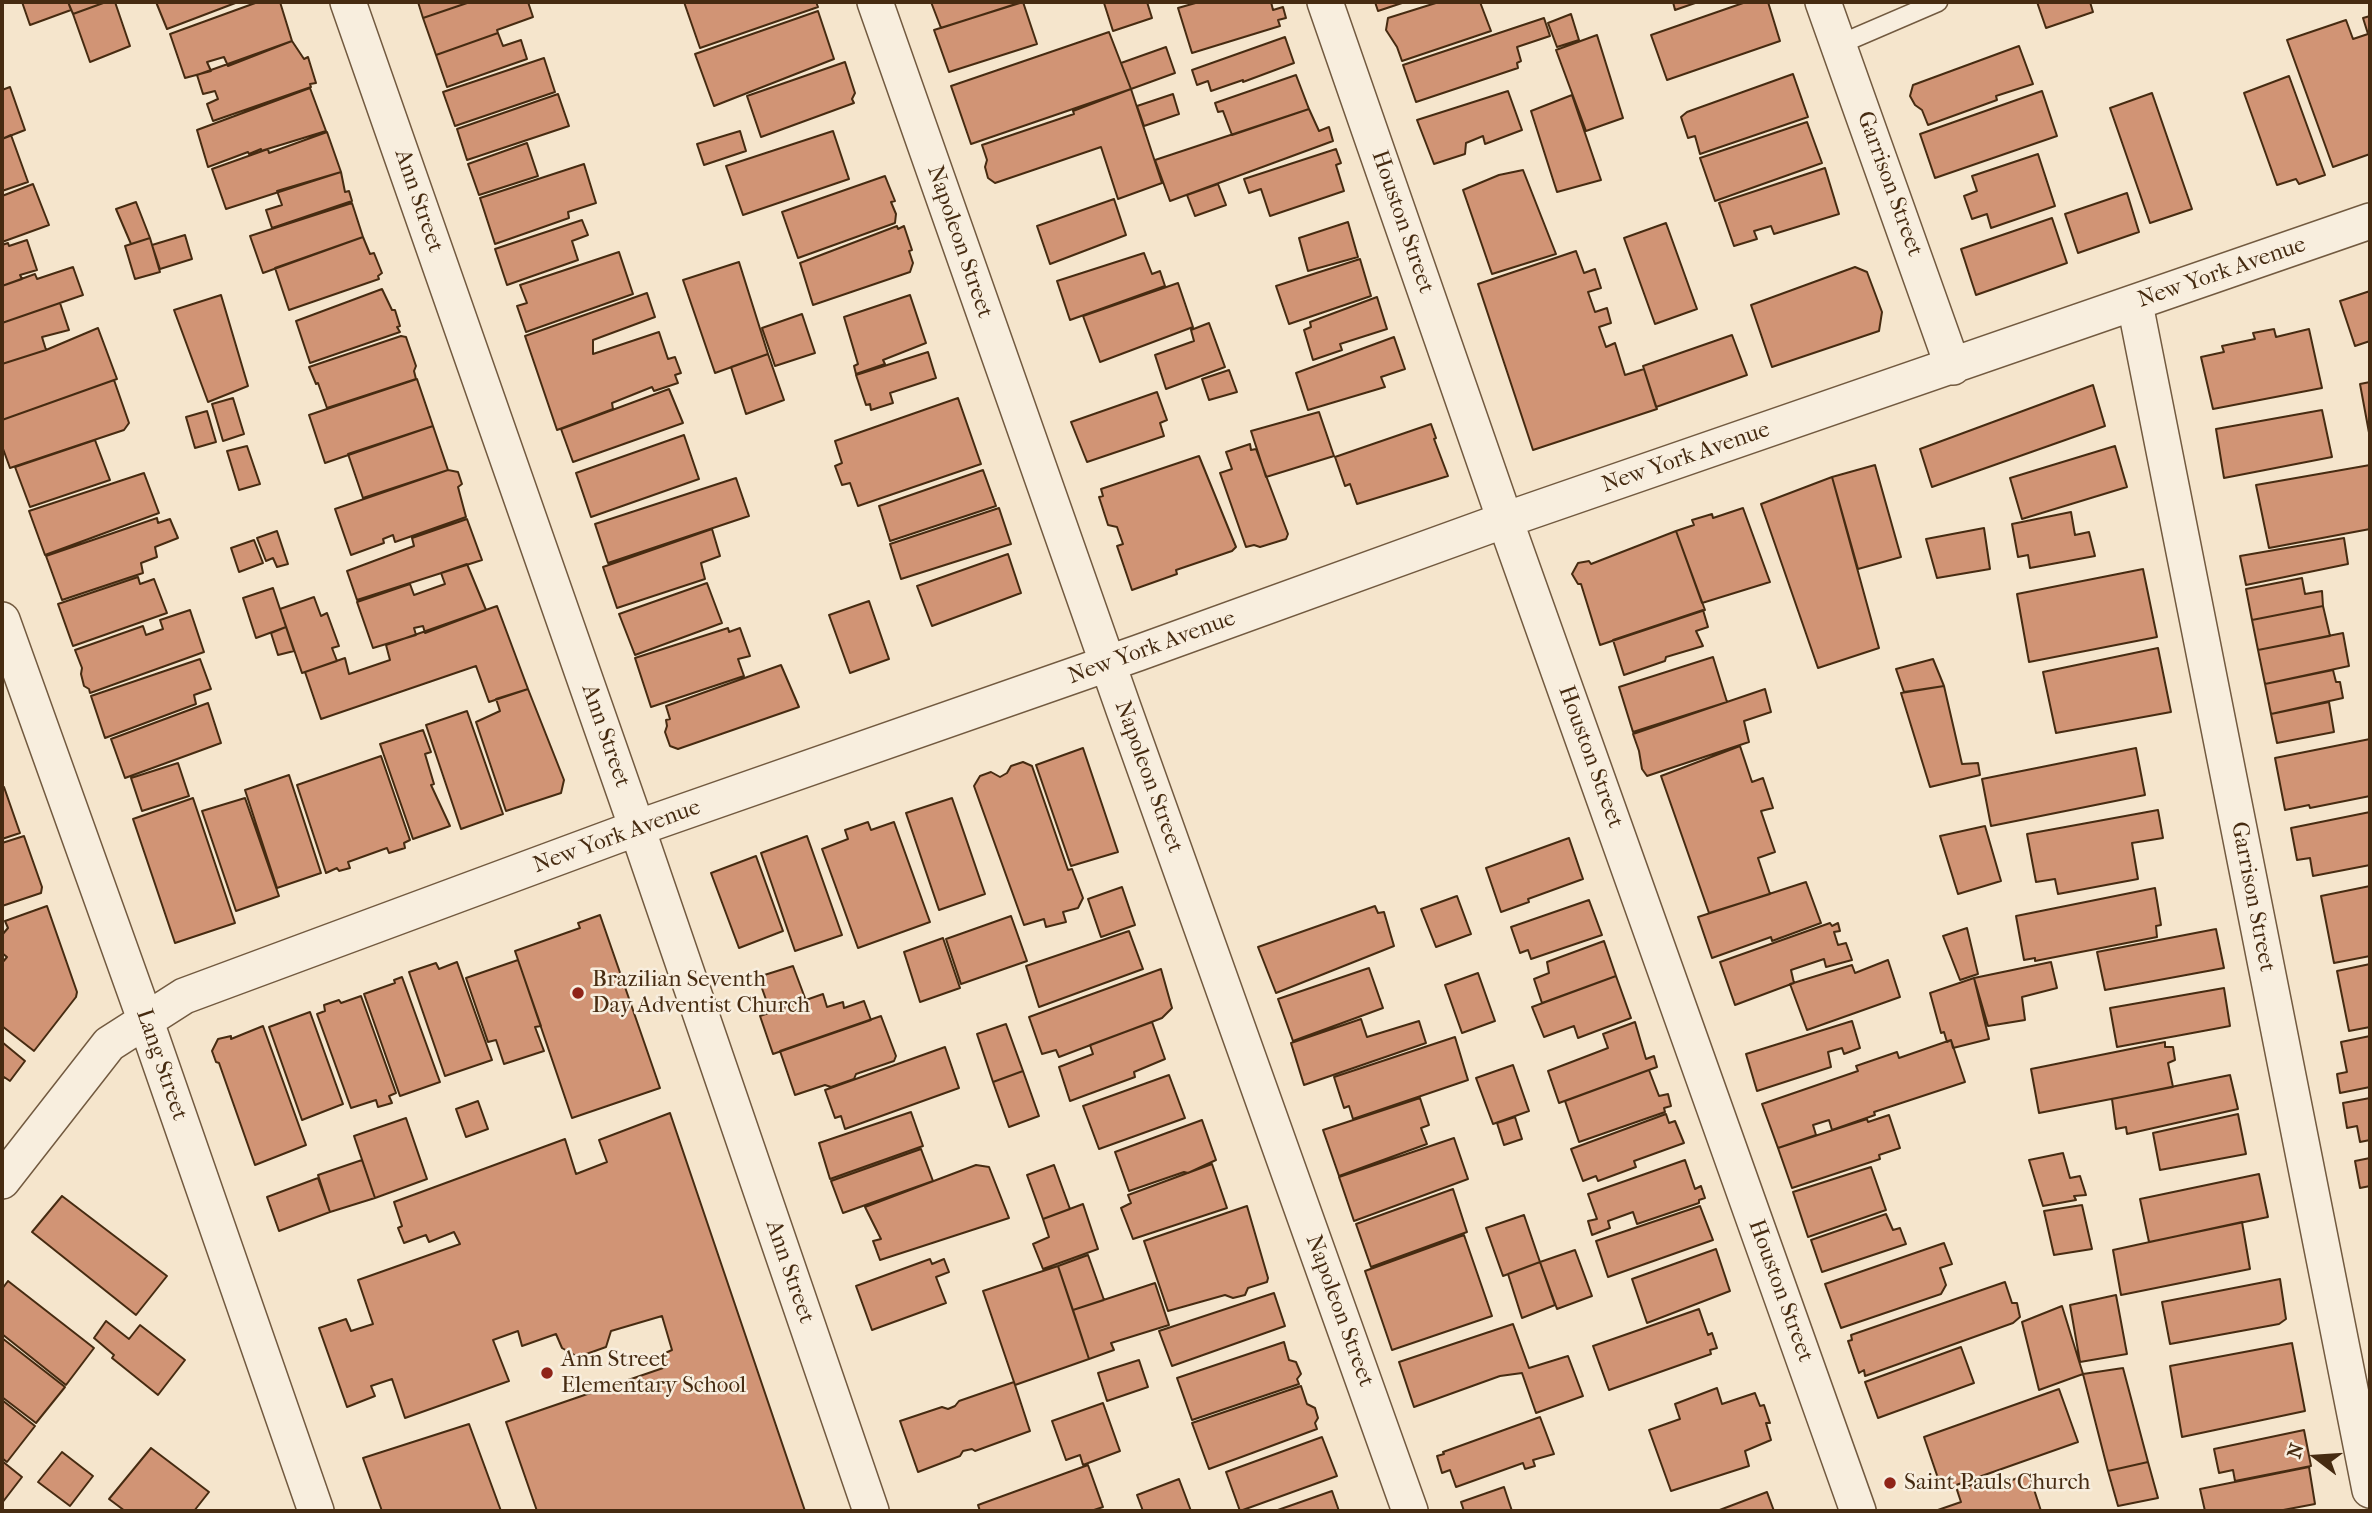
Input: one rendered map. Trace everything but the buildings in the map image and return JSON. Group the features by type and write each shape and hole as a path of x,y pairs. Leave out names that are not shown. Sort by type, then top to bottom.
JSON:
{"street":[{"name":"Ann Street","path":"348,2 637,828 871,1511"},
{"name":"Napoleon Street","path":"875,2 1410,1511"},
{"name":"Houston Street","path":"1325,2 1505,520 1858,1511"},
{"name":"Garrison Street","path":"1823,2 1953,367"},
{"name":"New York Avenue","path":"2,1181 109,1044 184,996 637,828 1108,664 1505,520 2370,221"},
{"name":"Garrison Street","path":"2134,304 2370,1490"},
{"name":"Lang Street","path":"2,620 145,1019 316,1511"}],"lane":[{"path":"1838,45 1938,2"}],"place":[{"name":"Brazilian Seventh Day Adventist Church","path":"578,993"},
{"name":"Ann Street Elementary School","path":"547,1373"},
{"name":"Saint Pauls Church","path":"1890,1483"}]}
